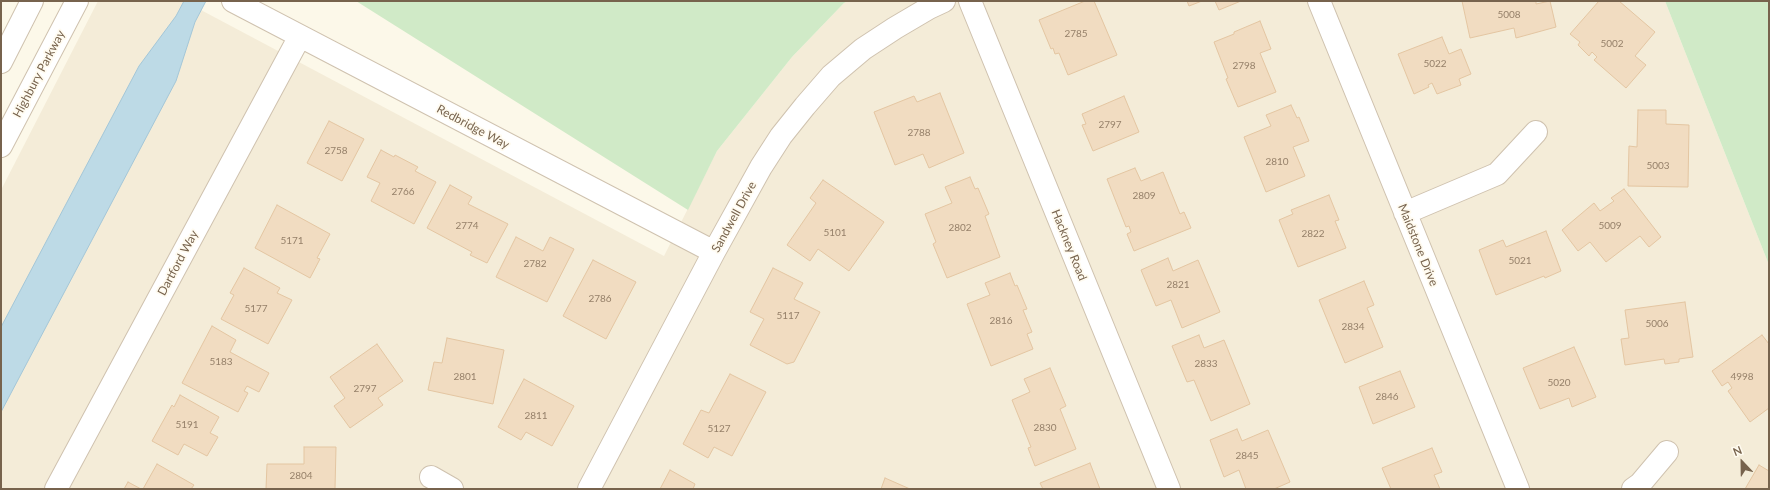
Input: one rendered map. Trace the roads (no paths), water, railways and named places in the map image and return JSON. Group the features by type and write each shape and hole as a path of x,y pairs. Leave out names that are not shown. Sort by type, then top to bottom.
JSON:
{"street":[{"path":"1,62 32,1"},
{"name":"Highbury Parkway","path":"1,146 77,1"},
{"name":"Redbridge Way","path":"233,1 714,252"},
{"name":"Sandwell Drive","path":"589,489 714,252 761,167 781,136 831,76 863,49 895,28 944,1"},
{"name":"Hackney Road","path":"970,1 1169,489"},
{"name":"Maidstone Drive","path":"1319,1 1518,489"},
{"name":"Dartford Way","path":"56,489 300,36"},
{"path":"1406,214 1497,174 1536,132"},
{"path":"1633,489 1640,484 1667,452"},
{"path":"430,477 452,489"}],"water":[{"path":"184,1 206,1 195,22 176,81 1,412 1,327 139,66 176,16"}]}
